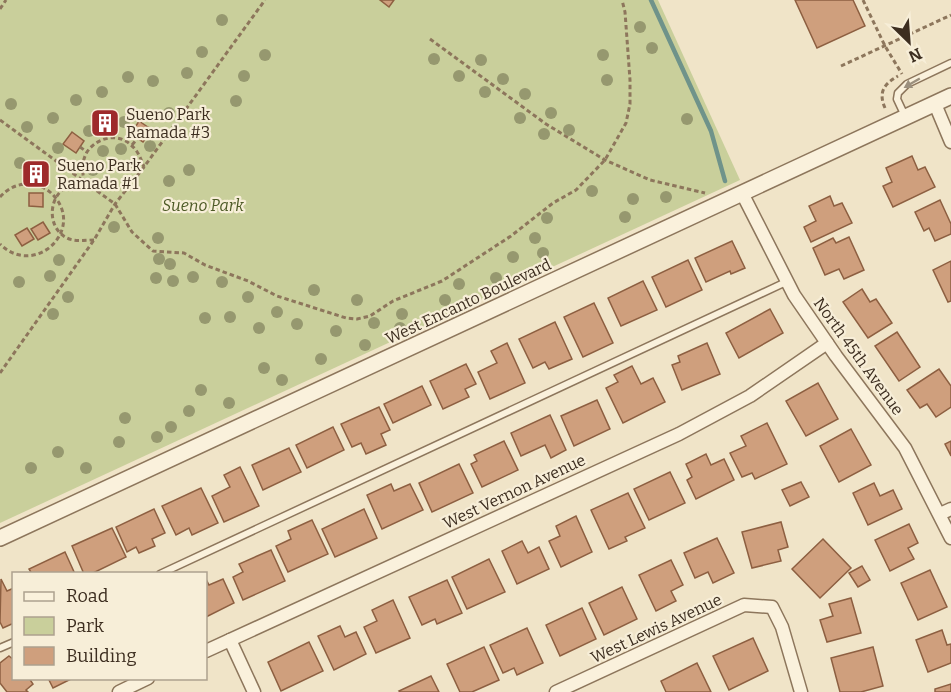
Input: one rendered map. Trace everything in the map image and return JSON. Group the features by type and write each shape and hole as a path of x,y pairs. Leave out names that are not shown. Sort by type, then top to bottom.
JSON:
{"street":[{"name":"West Encanto Boulevard","path":"0,538 951,96"},
{"path":"935,104 951,142"},
{"name":"North 45th Avenue","path":"742,193 786,282 827,343 895,434 945,512 951,538"},
{"name":"West Vernon Avenue","path":"207,651 679,434 750,396 827,343"},
{"name":"West Lewis Avenue","path":"556,692 744,605 772,607 782,627 801,692"},
{"path":"230,640 254,692"},
{"path":"119,692 144,680"}],"lane":[{"path":"906,118 897,99 898,93 907,84 951,63"},
{"path":"162,572 786,282"}],"path":[{"path":"0,9 6,0"},
{"path":"0,373 94,240 114,204 144,167 265,0"},
{"path":"0,120 114,204 132,232 153,251 184,253 205,265 278,296 335,316 357,319 370,316 393,302 442,281 463,269 553,203 576,190 605,160 626,123 630,104 625,12 622,0"},
{"path":"863,0 885,46 902,74"},
{"path":"841,66 951,15"},
{"path":"430,39 546,124 605,160 650,180 705,193"},
{"path":"106,131 107,138"},
{"path":"84,180 84,159 87,152 98,142 107,138 119,138 132,145 144,167"},
{"path":"132,145 138,138"},
{"path":"80,147 87,152"},
{"path":"84,180 66,187 55,198 52,214 60,234 67,239 94,240"},
{"path":"0,197 14,187 32,183 44,188 55,198 63,213 63,226 50,248 34,255 16,254 0,244"}],"green space":[{"name":"Sueno Park","path":"0,0 658,0 740,180 0,523"}],"building":[{"path":"380,0 394,0 389,7"},
{"path":"795,0 853,0 865,26 817,48"},
{"name":"Sueno Park Ramada #3","path":"111,114 113,129 99,132 96,117"},
{"path":"139,121 152,130 143,142 131,134"},
{"path":"72,132 84,141 76,153 63,144"},
{"path":"912,156 918,170 925,167 935,187 893,207 883,186 892,182 886,168"},
{"name":"Sueno Park Ramada #1","path":"27,164 49,169 46,184 24,179"},
{"path":"29,193 43,193 43,207 29,206"},
{"path":"830,196 834,206 842,203 852,223 811,242 804,227 816,221 809,206"},
{"path":"940,200 951,224 951,234 935,241 929,228 924,231 915,212"},
{"path":"43,222 50,233 38,240 31,229"},
{"path":"27,228 34,239 22,246 15,235"},
{"path":"849,237 864,270 844,279 839,269 825,275 813,248 833,238 836,243"},
{"path":"732,241 745,268 731,274 730,271 706,282 695,258"},
{"path":"688,260 702,290 666,307 652,277"},
{"path":"951,261 951,301 948,302 933,270"},
{"path":"643,281 657,310 621,326 608,298"},
{"path":"862,289 870,302 876,299 892,323 868,338 843,302"},
{"path":"594,303 613,343 583,357 564,317"},
{"path":"770,309 783,333 739,358 726,333"},
{"path":"555,322 572,359 549,369 545,362 533,368 519,339"},
{"path":"897,332 920,367 899,381 875,346"},
{"path":"507,343 525,383 490,399 478,372 497,363 491,351"},
{"path":"707,343 720,374 682,390 672,365 680,362 678,356"},
{"path":"466,364 476,384 465,389 469,397 443,409 430,381"},
{"path":"632,366 641,384 653,378 665,402 623,423 606,388 618,382 614,375"},
{"path":"939,369 951,386 951,407 936,417 927,404 920,408 907,390"},
{"path":"818,383 838,419 806,436 786,401"},
{"path":"422,386 431,405 393,423 384,404"},
{"path":"597,400 610,429 574,446 561,416"},
{"path":"379,407 390,430 381,434 386,445 366,454 361,443 352,447 341,424"},
{"path":"550,415 566,450 551,458 545,445 521,456 511,433"},
{"path":"767,423 787,464 755,479 752,473 742,477 730,453 746,446 741,436"},
{"path":"333,427 344,450 307,468 296,445"},
{"path":"851,429 871,465 839,482 820,446"},
{"path":"504,441 518,470 482,487 471,464 477,461 474,455"},
{"path":"951,441 951,456 945,444"},
{"path":"289,448 301,472 263,490 252,465"},
{"path":"706,454 711,465 724,459 734,480 696,499 687,480 692,477 686,464"},
{"path":"459,464 473,493 432,512 419,483"},
{"path":"240,467 259,506 224,522 212,496 230,487 224,475"},
{"path":"670,472 685,503 649,520 634,489"},
{"path":"801,482 809,497 790,506 782,490"},
{"path":"874,483 880,496 893,490 902,509 868,525 853,493"},
{"path":"391,484 394,491 410,484 423,510 382,529 367,495"},
{"path":"201,488 218,523 192,535 189,528 176,535 162,506"},
{"path":"628,493 645,528 625,537 627,541 609,549 591,510"},
{"path":"154,509 165,533 152,539 155,546 139,553 136,547 127,552 116,527"},
{"path":"364,509 377,538 335,557 322,529"},
{"path":"576,516 592,552 561,567 549,541 560,536 556,526"},
{"path":"312,520 328,554 288,572 276,546 291,539 288,531"},
{"path":"781,522 788,547 778,550 781,561 752,568 742,532"},
{"path":"909,524 918,543 908,548 914,559 890,571 875,540"},
{"path":"112,528 126,557 95,572 83,572 72,546"},
{"path":"717,538 734,573 713,583 708,572 695,578 684,553"},
{"path":"823,539 851,568 820,598 792,569"},
{"path":"522,541 528,553 539,547 549,569 517,584 502,551"},
{"path":"271,550 285,581 243,600 233,577 243,572 239,564"},
{"path":"65,552 74,572 31,572 29,569"},
{"path":"489,559 505,592 467,609 452,577"},
{"path":"671,560 683,585 671,591 676,601 656,611 639,575"},
{"path":"862,566 870,580 858,587 849,573"},
{"path":"930,570 947,607 918,620 901,583"},
{"path":"1,579 7,591 12,589 12,624 3,628 0,622"},
{"path":"223,579 234,603 207,616 207,581 209,585"},
{"path":"447,580 462,613 437,624 435,619 422,625 409,597"},
{"path":"622,587 637,619 604,635 589,603"},
{"path":"851,598 861,633 827,642 820,620 833,616 829,604"},
{"path":"393,600 410,638 376,653 364,627 377,621 372,610"},
{"path":"582,608 596,639 560,656 546,625"},
{"path":"340,626 345,637 356,632 366,654 334,670 318,636"},
{"path":"527,628 543,663 517,675 514,668 503,673 490,645"},
{"path":"942,630 947,645 951,644 951,663 928,672 916,640"},
{"path":"753,638 768,671 729,690 713,656"},
{"path":"309,642 323,671 281,691 268,662"},
{"path":"484,647 499,680 472,692 460,692 447,664"},
{"path":"873,647 883,686 861,692 840,692 831,658"},
{"path":"9,656 12,658 12,680 30,680 33,684 26,690 28,692 7,692 0,683 0,663"},
{"path":"697,663 711,692 666,692 661,681"},
{"path":"431,676 439,692 399,691"},
{"path":"49,680 69,680 53,688"},
{"path":"951,684 951,692 935,692 935,689"}],"waterway":[{"path":"651,0 711,131 725,181"}],"place":[{"name":"Sueno Park Ramada #3","path":"105,123"},
{"name":"Sueno Park Ramada #1","path":"36,174"}]}
